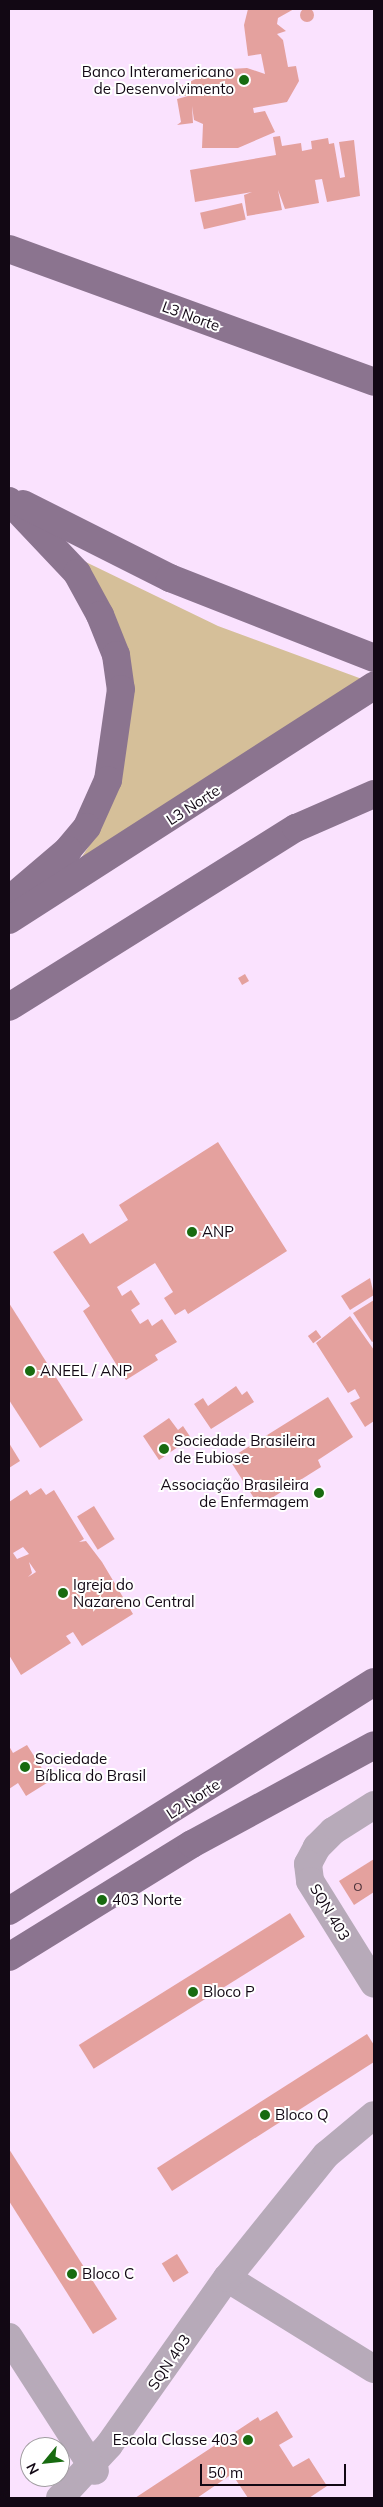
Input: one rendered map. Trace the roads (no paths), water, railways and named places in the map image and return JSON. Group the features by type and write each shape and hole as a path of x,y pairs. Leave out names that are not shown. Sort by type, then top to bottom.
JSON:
{"main road":[{"name":"L3 Norte","path":"9,249 374,382"},
{"path":"9,497 170,578 374,658"},
{"path":"9,501 77,573 104,623 121,689 108,780 87,827 68,850 9,900"},
{"name":"L3 Norte","path":"9,920 374,686"},
{"path":"9,1007 296,828 374,794"},
{"name":"L2 Norte","path":"9,1911 374,1682"},
{"path":"9,1958 192,1844 374,1745"}],"street":[{"name":"SQN 403","path":"374,1806 333,1831 317,1847 308,1864 310,1881 374,1984"},
{"name":"SQN 403","path":"77,2498 93,2468 227,2278 326,2155 374,2115"},
{"path":"227,2278 374,2369"},
{"path":"9,2337 93,2468"},
{"name":"SQN 403","path":"60,2498 93,2468"}],"place":[{"name":"Banco Interamericano de Desenvolvimento","path":"244,80"},
{"name":"ANP","path":"192,1232"},
{"name":"ANEEL / ANP","path":"30,1371"},
{"name":"Sociedade Brasileira de Eubiose","path":"164,1449"},
{"name":"Associação Brasileira de Enfermagem","path":"319,1493"},
{"name":"Igreja do Nazareno Central","path":"63,1593"},
{"name":"Sociedade Bíblica do Brasil","path":"25,1767"},
{"name":"403 Norte","path":"102,1900"},
{"name":"Bloco P","path":"193,1992"},
{"name":"Bloco Q","path":"265,2115"},
{"name":"Bloco C","path":"72,2274"},
{"name":"Escola Classe 403","path":"248,2440"}]}
